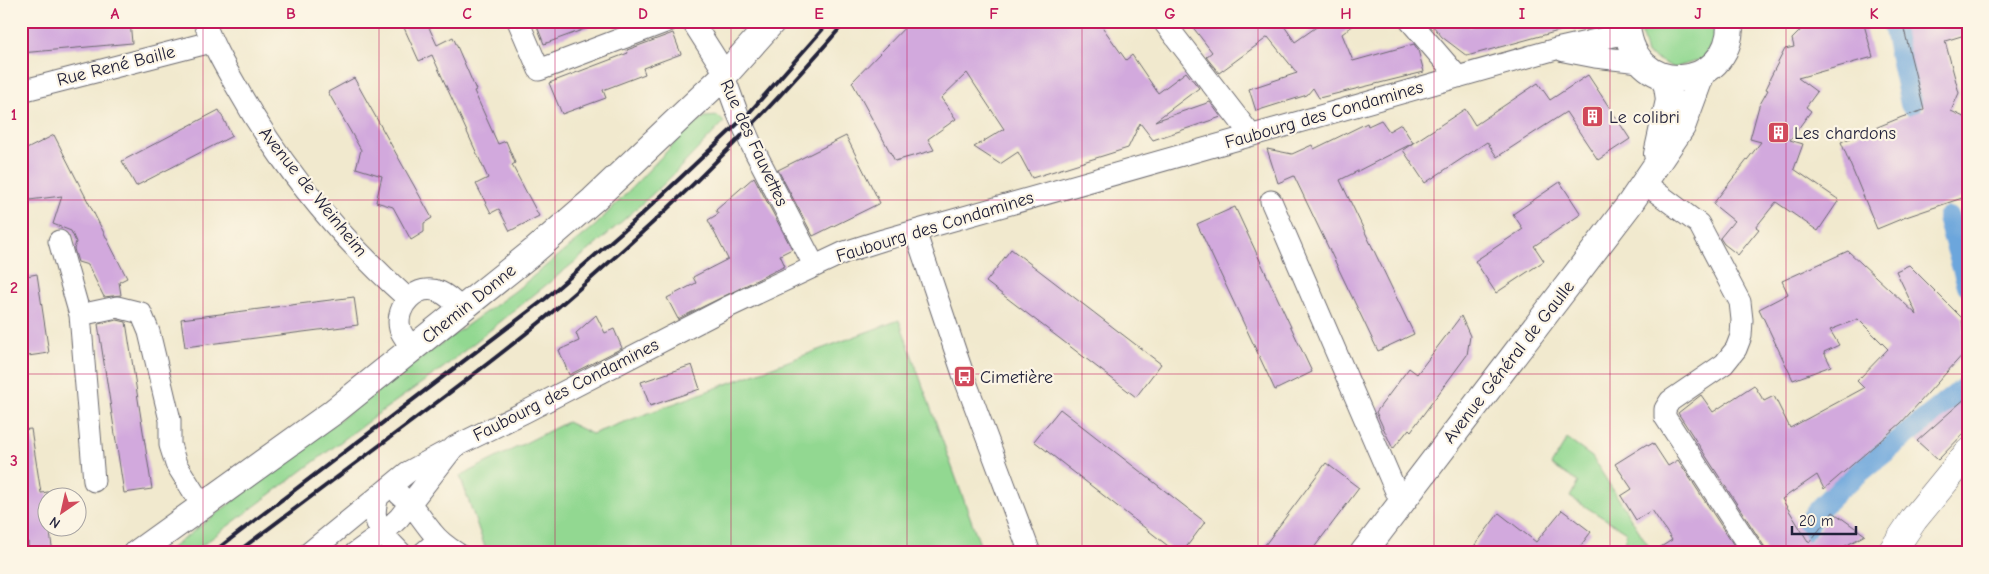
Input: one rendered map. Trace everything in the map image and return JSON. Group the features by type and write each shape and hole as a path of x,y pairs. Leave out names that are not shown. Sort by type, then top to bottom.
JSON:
{"main road":[{"path":"1891,553 1914,519 1968,453"}],"street":[{"name":"Avenue de Weinheim","path":"204,21 211,42 254,118 295,176 346,238 384,278 408,299"},
{"path":"518,21 539,70 668,21"},
{"name":"Rue des Fauvettes","path":"692,21 720,65 723,77 751,144 814,266"},
{"name":"Chemin Donne","path":"137,553 332,413 534,251 592,200 723,77 773,21"},
{"path":"1163,21 1251,135"},
{"path":"1410,21 1458,77"},
{"path":"1627,27 1629,44 1640,62 1662,76 1689,78 1713,66 1722,55 1728,43 1730,21"},
{"name":"Faubourg des Condamines","path":"355,553 383,533 411,504 454,447 728,307 844,252 1556,49 1627,27"},
{"name":"Rue René Baille","path":"21,91 211,42"},
{"name":"Faubourg des Condamines","path":"1556,49 1595,57 1640,62"},
{"name":"Avenue Général de Gaulle","path":"1363,553 1629,205 1682,127 1702,73"},
{"name":"Avenue Général de Gaulle","path":"1648,176 1669,100 1662,76"},
{"path":"1648,176 1699,224 1740,302 1741,336 1736,349 1724,364 1670,401 1665,409 1666,417 1754,553"},
{"path":"1271,201 1401,503"},
{"path":"915,231 964,377 1030,553"},
{"path":"59,241 80,314 94,481"},
{"path":"413,349 400,328 400,311 408,299 416,293 428,290 438,291 448,296 461,309"},
{"path":"80,314 117,307 141,313 149,332 168,411 170,445 176,464 203,507"},
{"path":"310,553 408,472 454,447"},
{"path":"381,495 392,493 401,496 411,504 450,549"},
{"path":"381,495 374,512 375,520 383,533 401,553"},
{"path":"423,553 430,547 450,549"}],"green space":[{"path":"1638,21 1718,21 1718,34 1703,59 1674,68 1647,54"},
{"path":"718,116 724,122 665,183 592,248 443,368 382,411 192,553 165,553 402,372 515,291 595,226 690,127 705,117"},
{"path":"899,320 983,553 487,553 460,476 567,422 592,434"},
{"path":"1567,439 1592,457 1653,553 1625,553 1626,532 1570,497 1578,482 1551,465"}],"building":[{"path":"21,21 130,21 132,43 21,53"},
{"path":"401,21 426,21 437,45 453,37 476,90 474,91 498,144 506,141 515,163 512,165 539,216 510,231 499,209 491,213 476,184 488,178 432,55 419,61"},
{"path":"535,21 601,21 601,23 544,44"},
{"path":"911,21 1098,21 1126,60 1132,55 1158,93 1186,72 1199,88 1155,121 1210,102 1221,117 1153,140 1140,123 1128,148 1032,178 1018,152 1000,164 974,147 1004,129 967,73 941,98 956,119 928,139 934,150 895,161 852,82"},
{"path":"1188,21 1290,21 1284,26 1295,42 1325,21 1359,21 1342,34 1353,61 1414,44 1418,50 1424,72 1319,98 1313,88 1307,95 1256,111 1249,89 1297,73 1268,37 1219,73 1206,57 1212,52"},
{"path":"1429,21 1464,21 1469,27 1487,21 1576,21 1577,26 1467,56 1442,37"},
{"name":"Les chardons","path":"1821,21 1863,21 1873,57 1798,78 1817,92 1806,107 1811,111 1790,140 1803,144 1794,169 1839,200 1818,231 1776,202 1756,227 1759,229 1738,255 1724,244 1720,238 1734,221 1713,204 1761,142 1750,139 1759,106 1768,90 1766,89 1769,80 1785,49 1794,47 1792,39 1805,26"},
{"path":"1902,21 1968,21 1968,34 1945,41 1959,93 1951,111 1968,119 1968,196 1877,229 1841,142 1924,110"},
{"path":"673,33 681,54 643,68 645,74 603,90 606,98 562,114 549,83 628,53 627,50"},
{"path":"1588,75 1630,139 1598,160 1566,112 1497,157 1487,142 1425,183 1403,150 1465,109 1475,125 1538,83 1550,100"},
{"path":"354,78 432,218 424,223 424,232 411,240 393,207 376,202 382,176 356,168 361,150 328,92"},
{"path":"219,110 232,136 136,186 122,161"},
{"path":"1381,120 1389,131 1401,124 1413,143 1340,180 1414,334 1378,351 1294,176 1278,183 1267,149 1292,154 1312,145 1314,149 1367,123 1368,126"},
{"path":"54,135 127,278 119,282 121,295 104,297 88,265 78,262 74,249 76,242 71,231 53,224 62,196 21,201 21,152"},
{"path":"846,136 880,203 813,236 778,170"},
{"path":"754,177 792,249 780,255 785,266 678,319 667,298 696,283 693,277 728,259 708,220 718,214 716,210"},
{"path":"1560,182 1581,214 1534,246 1544,261 1496,293 1475,261 1523,229 1513,214"},
{"path":"1235,207 1312,372 1275,390 1197,224"},
{"path":"1011,249 1161,364 1136,397 986,282"},
{"path":"1848,251 1917,315 1896,271 1909,265 1962,318 1965,352 1901,423 1824,489 1817,475 1782,499 1809,543 1833,512 1865,535 1833,553 1766,553 1764,546 1678,413 1701,395 1713,412 1754,385 1764,401 1774,396 1790,428 1864,388 1857,381 1888,349 1858,319 1830,330 1839,345 1824,352 1831,366 1793,380 1759,309 1788,294 1782,281"},
{"path":"37,274 49,353 21,357 21,277"},
{"path":"354,297 358,325 185,347 181,319"},
{"path":"596,315 605,333 614,329 622,348 569,375 559,350 579,341 576,333"},
{"path":"1461,316 1470,336 1467,355 1411,431 1409,429 1393,449 1376,412 1409,368 1417,374"},
{"path":"117,320 126,322 152,489 124,493 98,324"},
{"path":"692,365 700,389 650,406 641,382"},
{"path":"1968,396 1968,429 1938,460 1917,441"},
{"path":"1060,409 1205,522 1182,553 1177,553 1034,441"},
{"path":"31,429 40,486 38,486 38,536 50,536 53,553 29,553 28,542 24,543 21,523 21,430"},
{"path":"1653,443 1668,466 1678,460 1739,553 1651,553 1672,540 1652,510 1636,520 1621,496 1632,489 1615,464 1647,444 1648,446"},
{"path":"1326,463 1359,488 1310,553 1259,553"},
{"path":"1562,510 1591,532 1575,553 1469,553 1499,513 1536,542"}],"waterway":[{"path":"1893,21 1911,104"},
{"path":"1948,218 1968,285"},
{"path":"1794,544 1819,509 1840,488 1968,385"}],"railway":[{"path":"212,553 545,299 640,216 748,114 830,21"},
{"path":"236,553 485,366 595,275 671,206 743,134 813,60 846,21"}],"place":[{"name":"Le colibri","path":"1593,117"},
{"name":"Les chardons","path":"1778,133"},
{"name":"Cimetière","path":"964,377"}]}
